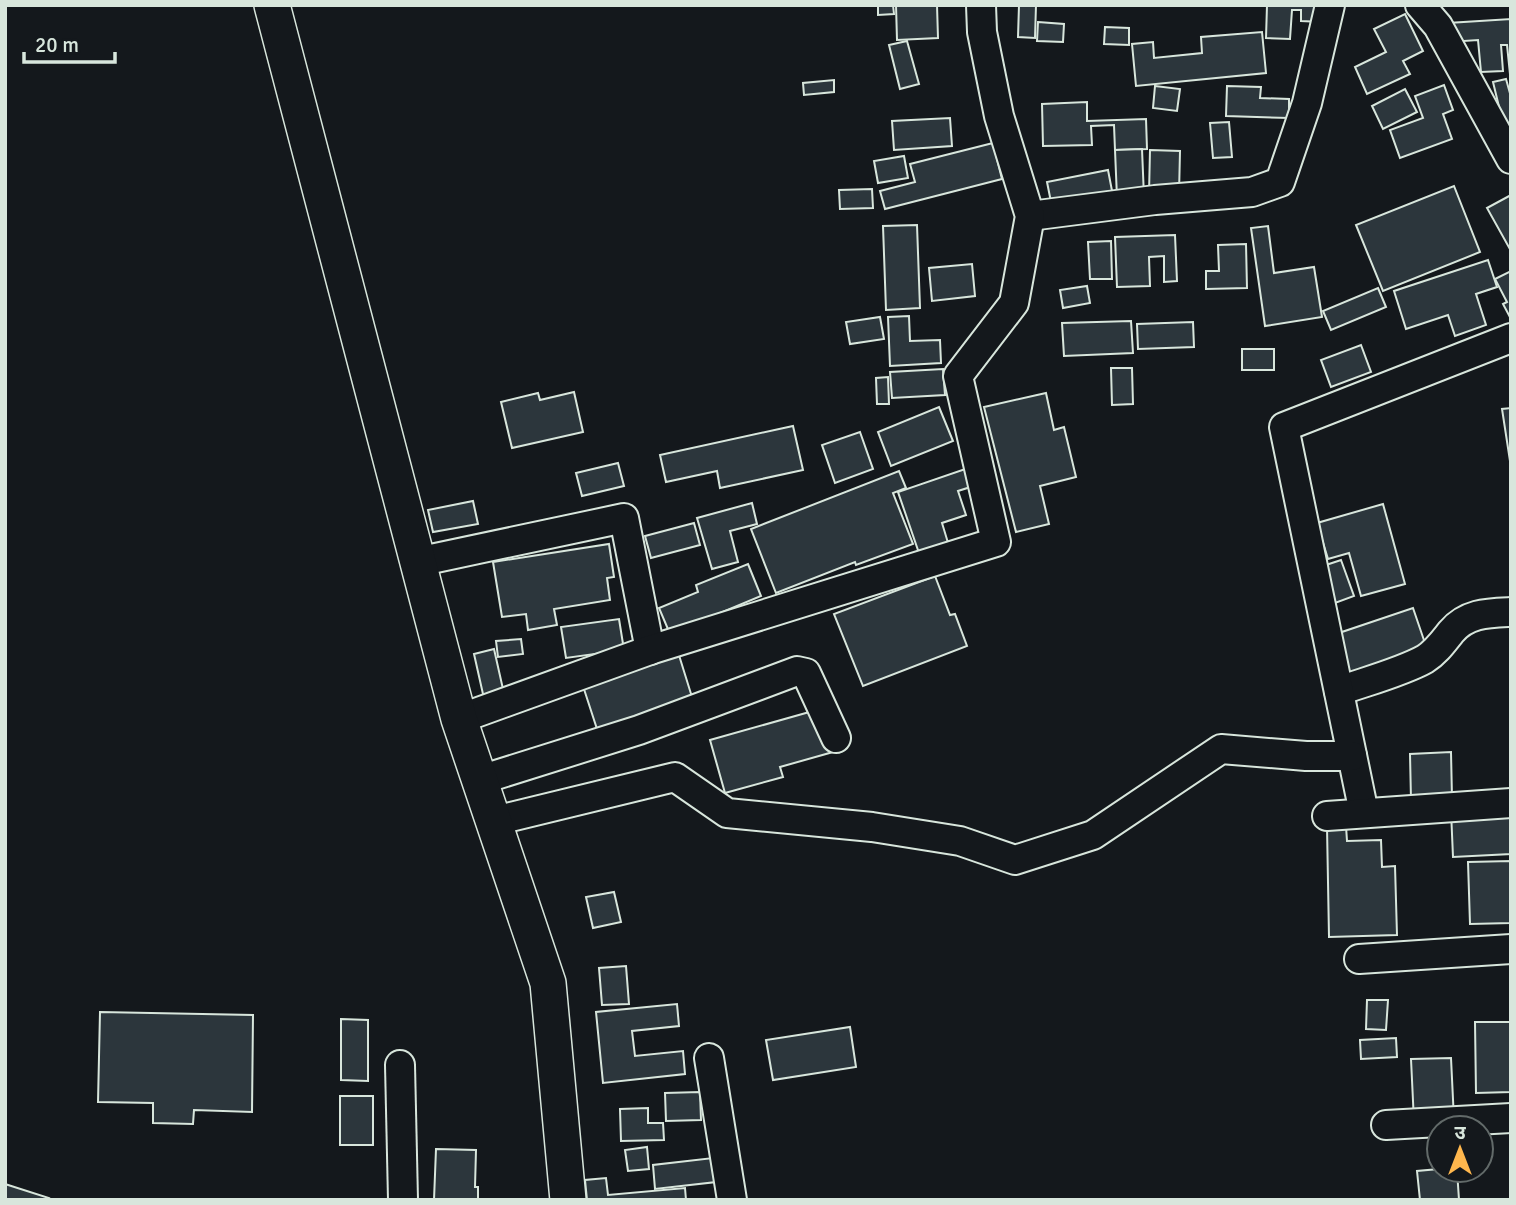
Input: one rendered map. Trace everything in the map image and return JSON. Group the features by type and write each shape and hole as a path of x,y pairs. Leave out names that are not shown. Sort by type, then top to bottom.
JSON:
{"street":[{"path":"272,5 459,719 548,983 568,1200"},
{"path":"459,719 650,650 996,541 958,376 1014,303 1030,216 999,117 982,32 981,5"},
{"path":"1030,216 1155,200 1252,192 1280,182 1307,103 1330,5"},
{"path":"1420,5 1438,26 1511,159"},
{"path":"1364,813 1284,427 1511,338"},
{"path":"417,562 624,518 650,650"},
{"path":"1339,691 1424,659 1433,653 1454,629 1475,615 1511,612"},
{"path":"480,780 639,730 797,671 806,673 836,738"},
{"path":"494,821 676,777 727,813 872,827 961,841 1015,860 1093,835 1221,750 1352,756"},
{"path":"1327,816 1511,803"},
{"path":"1359,959 1511,949"},
{"path":"709,1058 732,1200"},
{"path":"400,1065 403,1200"},
{"path":"1386,1125 1511,1118"}],"building":[{"path":"878,5 893,5 894,14 878,15"},
{"path":"896,5 937,5 938,38 897,40"},
{"path":"1019,5 1036,5 1035,38 1018,37"},
{"path":"1267,5 1322,5 1322,22 1301,21 1301,10 1292,10 1290,39 1266,38"},
{"path":"1405,14 1423,51 1403,61 1410,74 1367,94 1355,67 1386,52 1374,29"},
{"path":"1511,19 1511,84 1507,45 1501,45 1503,71 1481,72 1478,40 1449,42 1448,23"},
{"path":"1038,22 1064,24 1063,42 1037,41"},
{"path":"1105,27 1129,28 1129,45 1104,44"},
{"path":"1262,32 1266,73 1136,86 1132,44 1153,42 1154,58 1202,53 1201,37"},
{"path":"907,41 919,84 900,89 889,45"},
{"path":"1506,79 1511,97 1511,143 1508,144 1493,82"},
{"path":"834,80 834,92 804,95 803,83"},
{"path":"1444,85 1453,110 1443,114 1452,139 1400,158 1390,130 1423,118 1415,96"},
{"path":"1155,86 1180,89 1177,111 1153,108"},
{"path":"1227,86 1261,87 1260,98 1289,99 1289,118 1226,116"},
{"path":"1405,89 1417,112 1383,129 1372,106"},
{"path":"1087,102 1087,121 1146,119 1147,149 1115,150 1114,125 1091,126 1092,145 1043,146 1042,104"},
{"path":"950,118 952,146 894,150 892,121"},
{"path":"1229,122 1232,157 1213,158 1210,123"},
{"path":"993,143 1002,179 885,209 880,191 915,182 910,164"},
{"path":"1142,149 1144,197 1117,198 1115,150"},
{"path":"1150,150 1180,151 1179,194 1149,194"},
{"path":"904,156 908,178 878,183 874,161"},
{"path":"1108,170 1113,196 1052,207 1047,182"},
{"path":"1454,186 1480,252 1383,291 1356,225"},
{"path":"872,189 873,208 840,209 839,190"},
{"path":"1511,195 1511,251 1487,208"},
{"path":"917,225 920,308 886,310 883,226"},
{"path":"1268,226 1274,273 1314,267 1322,317 1265,326 1251,228"},
{"path":"1175,235 1177,281 1164,282 1164,256 1149,257 1150,286 1117,287 1115,237"},
{"path":"1111,241 1112,279 1090,279 1088,242"},
{"path":"1246,244 1247,288 1206,289 1206,271 1219,271 1218,245"},
{"path":"1488,260 1497,287 1476,294 1486,325 1455,336 1448,315 1406,329 1394,291"},
{"path":"972,264 975,296 932,301 929,268"},
{"path":"1511,271 1511,319 1503,304 1507,302 1495,279"},
{"path":"1087,286 1090,303 1063,308 1060,290"},
{"path":"1378,288 1386,307 1331,330 1323,311"},
{"path":"909,316 910,341 940,340 941,363 890,366 888,317"},
{"path":"880,317 884,339 850,344 846,322"},
{"path":"1131,321 1133,353 1064,356 1062,323"},
{"path":"1193,322 1194,347 1138,349 1137,324"},
{"path":"1361,345 1371,372 1331,387 1321,360"},
{"path":"1242,349 1274,349 1274,370 1242,370"},
{"path":"1111,368 1132,368 1133,404 1112,405"},
{"path":"943,369 945,395 892,398 890,372"},
{"path":"888,377 889,404 877,404 876,378"},
{"path":"574,392 583,432 512,448 501,402 538,393 540,400"},
{"path":"1046,393 1054,430 1064,427 1076,477 1040,486 1049,524 1016,532 984,407"},
{"path":"939,407 953,441 891,466 878,432"},
{"path":"1511,408 1511,461 1510,461 1502,409"},
{"path":"793,426 803,470 720,488 717,471 666,482 660,455"},
{"path":"860,432 873,469 835,483 822,445"},
{"path":"618,463 624,486 582,496 576,473"},
{"path":"974,466 980,484 958,491 966,515 942,523 949,546 920,556 898,492"},
{"path":"899,471 906,488 893,493 913,544 856,565 855,562 776,593 751,529"},
{"path":"473,501 478,524 433,532 428,510"},
{"path":"752,503 757,524 730,531 738,562 712,569 697,518"},
{"path":"1383,504 1405,584 1361,596 1349,553 1328,559 1317,523"},
{"path":"694,523 700,545 651,558 645,536"},
{"path":"609,544 614,577 607,578 610,600 554,609 557,625 528,630 526,614 502,617 493,562"},
{"path":"1341,560 1354,596 1335,603 1323,566"},
{"path":"748,564 761,596 670,634 659,608 698,592 696,585"},
{"path":"935,576 950,615 955,614 967,646 863,686 834,614"},
{"path":"1413,608 1427,649 1350,675 1336,634"},
{"path":"619,619 624,650 566,658 561,627"},
{"path":"521,639 523,654 498,657 496,641"},
{"path":"494,649 505,698 485,703 474,654"},
{"path":"678,652 692,697 597,729 582,683"},
{"path":"820,709 833,752 780,767 783,777 725,793 710,740"},
{"path":"1451,752 1452,798 1411,800 1410,754"},
{"path":"1511,809 1511,854 1453,857 1451,811"},
{"path":"1346,826 1347,841 1381,840 1382,867 1395,866 1397,935 1329,937 1327,827"},
{"path":"1511,861 1511,923 1470,924 1468,862"},
{"path":"614,892 621,922 593,928 586,897"},
{"path":"626,966 629,1004 602,1005 599,968"},
{"path":"1367,1000 1388,1000 1386,1030 1366,1029"},
{"path":"677,1004 679,1026 632,1031 635,1056 683,1051 685,1074 603,1083 596,1012"},
{"path":"100,1012 253,1015 252,1112 194,1110 193,1124 153,1123 153,1103 98,1102"},
{"path":"341,1019 368,1020 368,1081 341,1080"},
{"path":"1475,1022 1511,1022 1511,1092 1476,1093"},
{"path":"850,1027 856,1067 773,1080 766,1040"},
{"path":"1396,1038 1397,1057 1361,1059 1360,1040"},
{"path":"1451,1058 1454,1114 1425,1114 1425,1121 1414,1122 1411,1059"},
{"path":"700,1092 701,1120 666,1121 665,1093"},
{"path":"340,1096 373,1096 373,1145 340,1145"},
{"path":"648,1108 648,1123 663,1123 664,1140 621,1141 620,1109"},
{"path":"647,1147 649,1169 628,1171 625,1150"},
{"path":"436,1149 476,1150 475,1187 478,1187 478,1200 434,1200"},
{"path":"713,1158 716,1182 655,1189 653,1165"},
{"path":"1425,1170 1425,1184 1458,1184 1459,1200 1420,1200 1417,1171"},
{"path":"606,1178 608,1195 685,1188 686,1200 587,1200 585,1180"},
{"path":"5,1184 49,1198 5,1200"}]}
